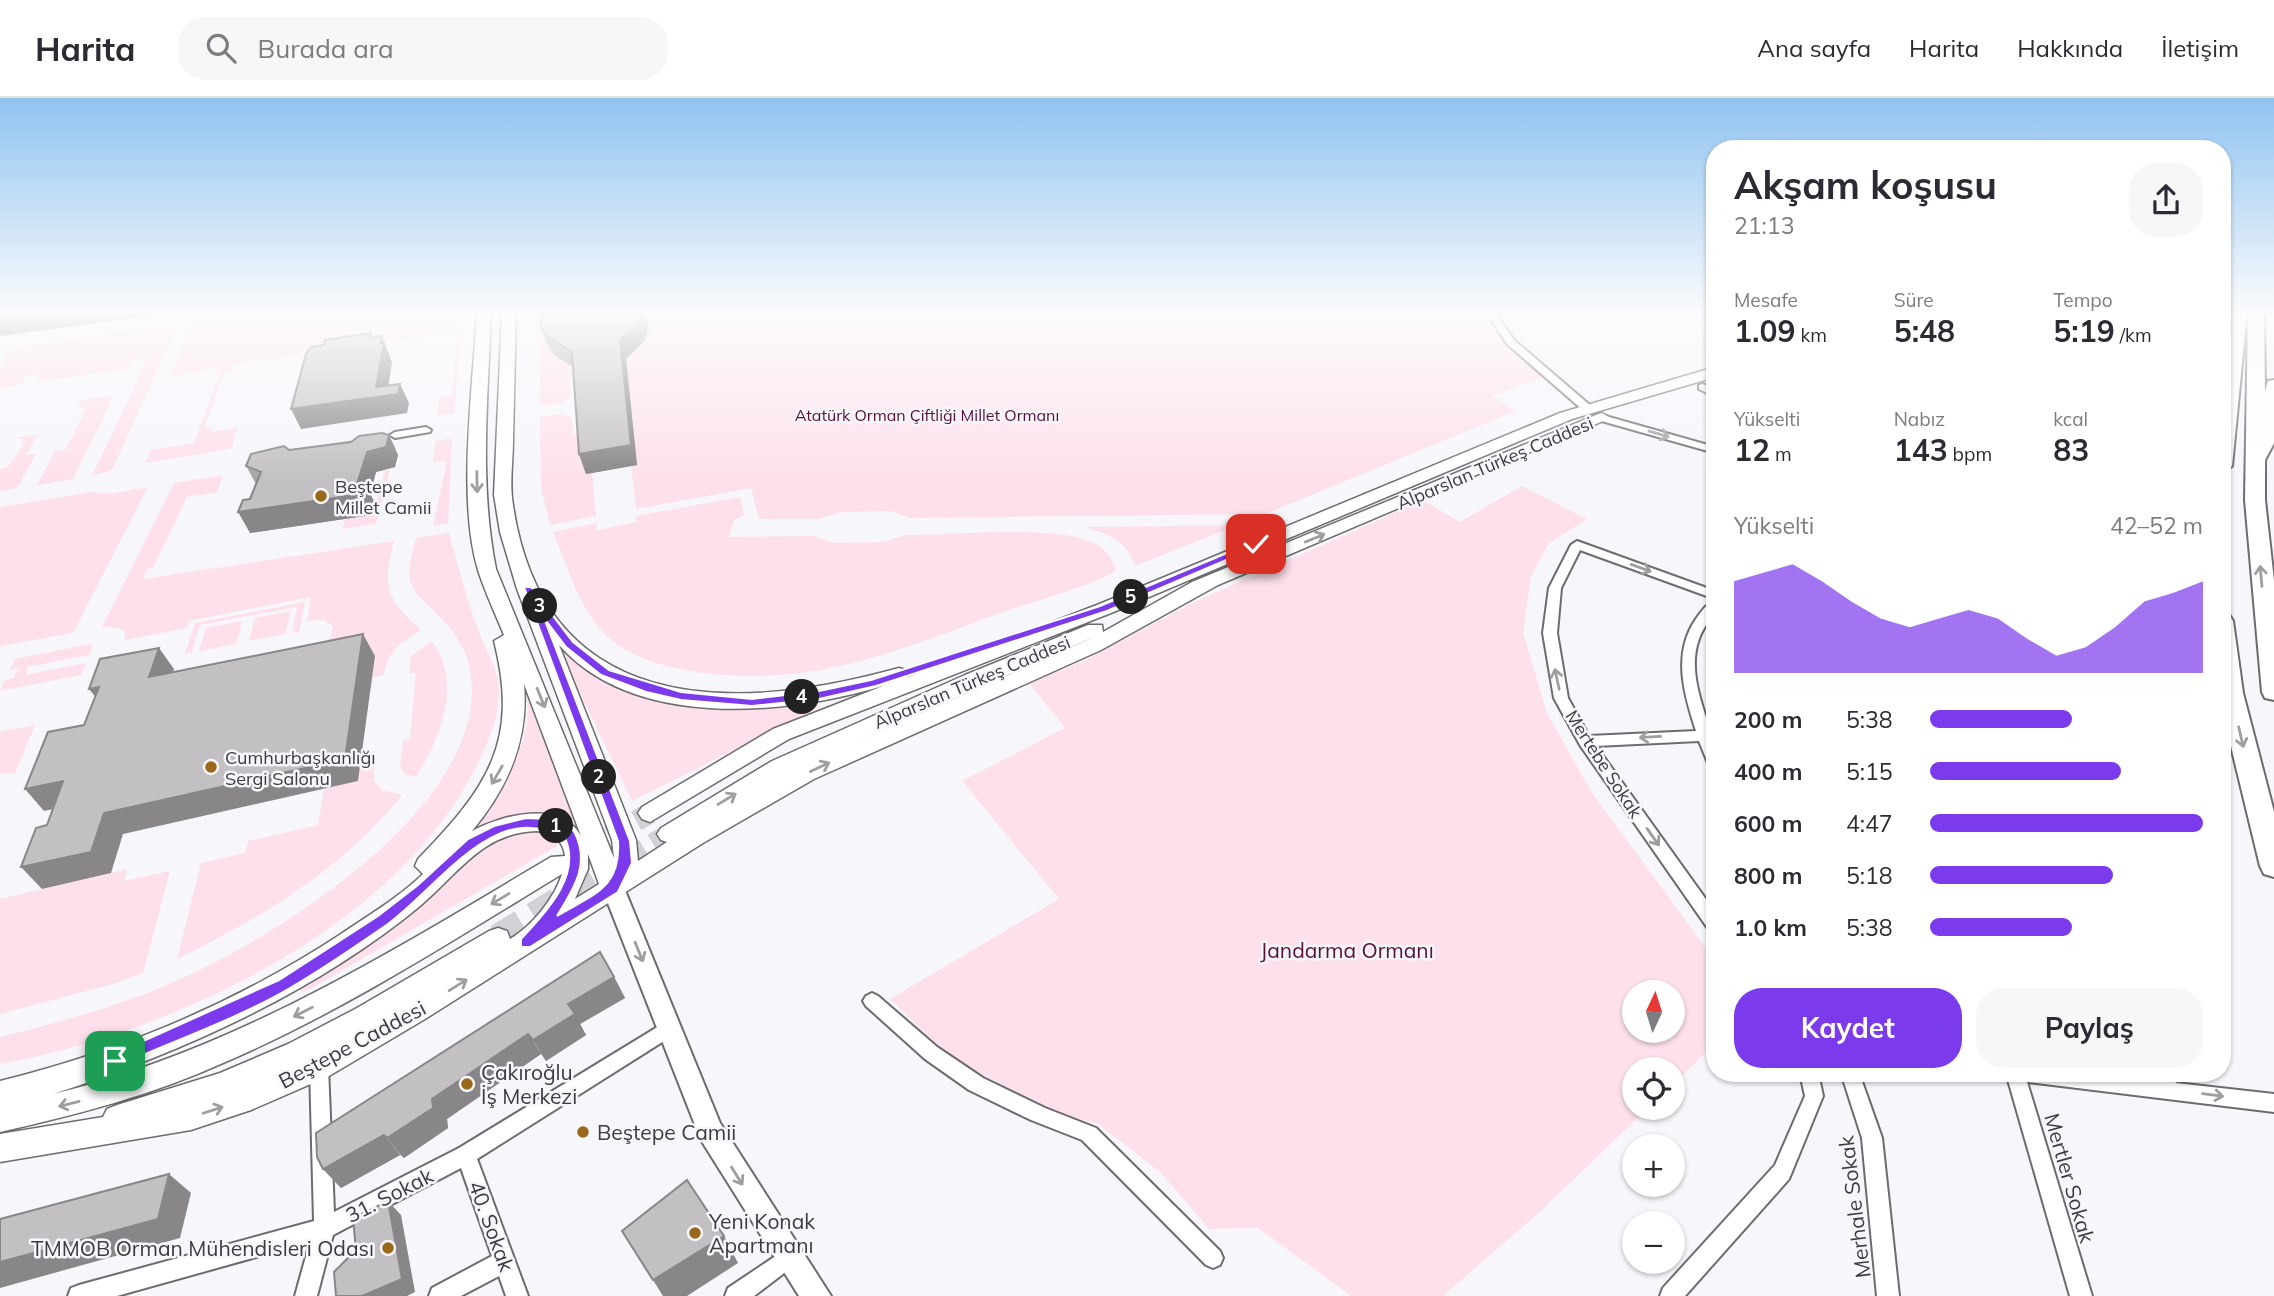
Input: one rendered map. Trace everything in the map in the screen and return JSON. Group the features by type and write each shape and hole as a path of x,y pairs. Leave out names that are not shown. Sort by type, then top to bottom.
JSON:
{"highway":[{"path":"2256,368 2255,459 2260,575 2274,692"},
{"path":"2255,459 2271,429 2274,385"},
{"path":"2231,707 2274,866"}],"main road":[{"path":"348,943 447,845 505,761 518,708 514,673 488,597 487,569 480,527 477,457 481,368"},
{"path":"507,368 503,495 509,532 527,589 624,841 626,863 613,888"},
{"name":"Alparslan Türkeş Caddesi","path":"1104,608 1595,413 1706,385"},
{"name":"Alparslan Türkeş Caddesi","path":"669,834 780,767 972,680 1211,581 1595,413"},
{"path":"487,569 548,717 710,1131 816,1296"},
{"name":"Beştepe Caddesi","path":"13,1146 191,1117 241,1101 319,1067 806,773 1094,645 1211,581"},
{"path":"527,589 569,644 605,672 650,689 681,696 752,702 819,695 872,684 1104,608"},
{"path":"650,813 782,734 1104,608"},
{"path":"0,1094 115,1061 284,985 423,889 482,836 517,824 550,824 570,834 577,860 572,880 558,905 526,943"},
{"path":"0,1119 74,1103 148,1080 239,1043 339,993 559,864"},
{"name":"Beştepe Caddesi","path":"13,1146 169,1105 261,1069 323,1040 498,938"}],"street":[{"path":"1541,368 1595,413 1706,447"},
{"path":"395,435 426,430"},
{"name":"Mertebe Sokak","path":"1706,592 1577,545 1555,588 1550,633 1561,698 1585,741 1706,912"},
{"path":"1706,615 1696,627 1688,657 1693,696 1706,725"},
{"path":"1585,741 1706,734"},
{"path":"872,1001 931,1053 976,1083 1038,1114 1089,1134 1213,1258"},
{"name":"31. Sokak","path":"79,1296 324,1228 466,1155 669,1028"},
{"path":"306,1296 324,1228 319,1067"},
{"path":"1671,1296 1782,1172 1814,1096 1811,1082"},
{"name":"Merhale Sokak","path":"1853,1082 1872,1138 1888,1296"},
{"name":"Mertler Sokak","path":"2018,1082 2081,1296"},
{"path":"2172,1082 2274,1103"},
{"name":"40. Sokak","path":"466,1155 517,1296"},
{"path":"736,1296 789,1257"},
{"path":"440,1296 505,1261"}],"green space":[{"path":"3,368 127,368 36,382 40,374 26,376 21,384 0,389 0,372"},
{"path":"143,368 159,368 112,470 92,476"},
{"path":"173,368 233,368 232,371 225,372 204,428 212,427 211,432 238,427 231,449 145,463 151,450 194,443 221,370 212,368 169,377"},
{"path":"454,368 458,368 454,413 437,416 439,398 452,395"},
{"path":"540,368 576,368 579,378 570,380 570,397 561,403 540,406"},
{"name":"Atatürk Orman Çiftliği Millet Ormanı","path":"627,368 1533,368 1543,377 1492,396 1516,411 1265,514 910,518 890,511 842,512 819,519 759,519 751,488 636,509 631,466 637,465"},
{"path":"114,395 73,479 37,485 55,451 66,449 87,407 78,407 81,400"},
{"path":"561,414 572,417 573,435 583,433 592,473 596,516 550,525 541,488 540,417"},
{"path":"37,435 26,455 36,454 17,488 0,491 0,469 8,467 24,444 21,444 24,439 18,439"},
{"path":"452,438 448,524 433,526 447,461 433,462 435,441"},
{"path":"390,470 376,524 342,529 345,519 374,512 385,471"},
{"path":"223,475 217,492 187,497 153,568 147,569 143,579 394,541 388,571 390,591 400,609 421,630 392,653 384,675 372,678 375,656 319,647 331,636 333,626 324,620 307,621 311,597 189,621 187,628 125,640 125,632 119,628 102,627 174,483"},
{"name":"Jandarma Ormanı","path":"1522,486 1587,519 1549,543 1531,576 1523,633 1547,713 1592,793 1706,948 1706,1053 1685,1073 1685,1057 1622,1057 1622,1120 1636,1120 1543,1209 1443,1296 1351,1296 1258,1228 1209,1229 1160,1172 1098,1124 1056,1114 948,1056 890,999 1059,899 962,781 1065,728 1029,683 1084,661 1192,603 1423,500 1460,522"},
{"path":"148,487 73,633 0,646 0,507 93,492 109,494"},
{"path":"740,497 744,515 734,520 729,537 814,536 834,543 883,542 906,535 1050,533 1072,536 1099,546 1109,556 1116,571 1078,588 894,651 822,670 785,675 745,676 671,667 627,651 606,635 595,623 578,594 553,532 596,523 597,530 637,522 636,516"},
{"path":"1238,525 1135,566 1128,551 1116,540 1085,527"},
{"path":"449,533 470,605 495,669 499,694 493,727 480,758 433,834 385,884 328,929 266,968 200,1001 132,1028 65,1049 0,1064 0,1037 126,1001 209,965 258,939 308,906 357,869 402,828 438,784 463,738 472,691 469,666 456,636 419,596 409,575 416,538"},
{"path":"305,602 299,632 292,633 297,607 200,625 192,652 185,654 195,623"},
{"path":"291,611 285,634 249,641 255,618"},
{"path":"242,621 236,644 199,651 206,628"},
{"path":"552,635 579,663 619,686 814,701 820,707 632,801"},
{"path":"431,641 441,657 447,692 440,728 416,777 405,774 400,767 403,741 410,739 416,673 409,674 411,657"},
{"path":"90,644 93,646 89,655 28,667 25,675 86,663 81,675 0,691 5,680 14,678 18,668 10,670 15,659"},
{"path":"531,694 581,829 578,831 572,826 465,840 498,791 518,754 528,715 527,696"},
{"path":"35,725 15,773 0,774 0,732"},
{"path":"375,751 374,781 382,790 402,795 379,822 327,869 270,909 177,959 201,863 245,853 248,841 318,825 324,789 358,781 362,754"},
{"path":"540,829 566,841 303,993 297,986 486,838"},
{"path":"127,869 124,881 170,871 143,973 113,984 0,1014 0,899"}],"building":[{"path":"302,368 379,368 376,387 400,384 398,394 291,409"},
{"path":"573,368 623,368 631,445 579,454"},
{"path":"382,433 389,435 386,447 367,452 357,484 364,483 361,494 238,512 243,500 250,499 261,472 246,466 251,454 284,446 289,450 351,442 359,436"},
{"name":"Cumhurbaşkanlığı Sergi Salonu","path":"363,634 345,759 104,813 91,852 21,867 36,828 47,825 63,781 25,789 48,732 84,725 99,687 89,689 100,659 159,648 149,677"},
{"path":"600,952 614,977 568,1004 575,1014 533,1040 528,1034 432,1099 433,1108 387,1138 384,1135 323,1169 317,1157 316,1133"},
{"path":"169,1174 158,1219 0,1262 0,1219"},
{"path":"687,1180 724,1236 653,1280 622,1231"},
{"path":"388,1201 402,1279 362,1296 336,1296 334,1272 356,1250 353,1218"}],"tunnel":[{"path":"582,851 650,813"},
{"path":"600,876 669,834"},
{"path":"498,938 603,874"}],"place":[{"name":"Beştepe Millet Camii","path":"321,496"},
{"name":"Cumhurbaşkanlığı Sergi Salonu","path":"211,767"},
{"name":"Çakıroğlu İş Merkezi","path":"467,1084"},
{"name":"Beştepe Camii","path":"583,1132"},
{"name":"Yeni Konak Apartmanı","path":"695,1233"},
{"name":"TMMOB Orman Mühendisleri Odası","path":"388,1248"}],"route":[{"path":"115,1061 284,985 383,920 423,889 473,842 498,829 526,823 550,824 570,834 574,843 577,860 572,880 549,918 526,943 613,888 626,863 624,841 527,589 569,644 605,672 650,689 681,696 715,701 752,702 819,695 872,684 1104,608 1256,544"}]}
